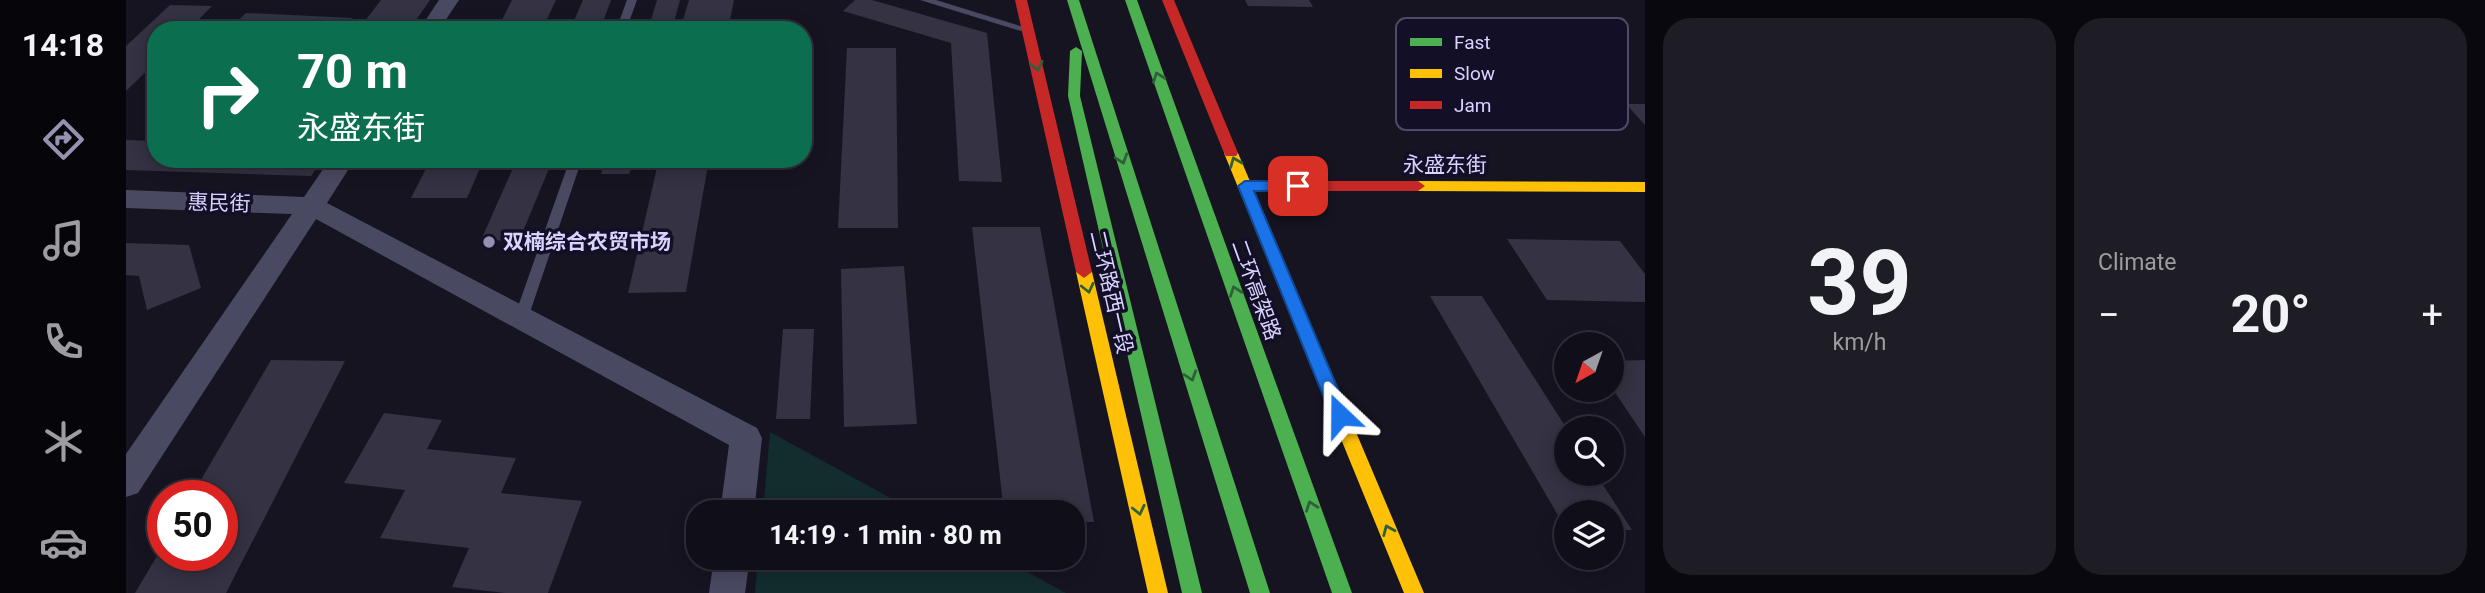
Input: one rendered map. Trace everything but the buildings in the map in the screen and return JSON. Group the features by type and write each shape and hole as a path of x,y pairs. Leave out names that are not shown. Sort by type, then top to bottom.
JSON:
{"main road":[{"name":"二环路西一段","path":"1021,0 1158,593"},
{"path":"1073,0 1260,593"},
{"name":"二环高架路","path":"1131,0 1342,593"},
{"path":"1168,0 1414,593"},
{"path":"1078,21 1074,96 1192,593"},
{"name":"永盛东街","path":"1245,186 1645,187"}],"street":[{"path":"435,21 449,0"},
{"path":"126,482 337,168"},
{"name":"惠民街","path":"126,199 312,206"},
{"path":"312,206 746,438 739,500"},
{"path":"727,593 730,570"}],"lane":[{"path":"624,21 632,0"},
{"path":"925,0 1028,30"},
{"path":"521,318 573,168"}],"green space":[{"path":"770,432 894,500 764,500"},
{"path":"757,570 1024,570 1066,593 755,593"}],"traffic: fast":[{"path":"1073,0 1260,593"},
{"path":"1131,0 1342,593"},
{"path":"1076,51 1074,96 1192,593"}],"traffic: slow":[{"path":"1231,153 1414,593"},
{"path":"1418,186 1645,187"},
{"path":"1084,272 1158,593"}],"traffic: jam":[{"path":"1021,0 1084,272"},
{"path":"1168,0 1231,153"},
{"path":"1245,186 1418,186"}],"place":[{"name":"双楠综合农贸市场","path":"489,242"}],"route":[{"path":"1298,186 1245,186 1340,415"}]}
